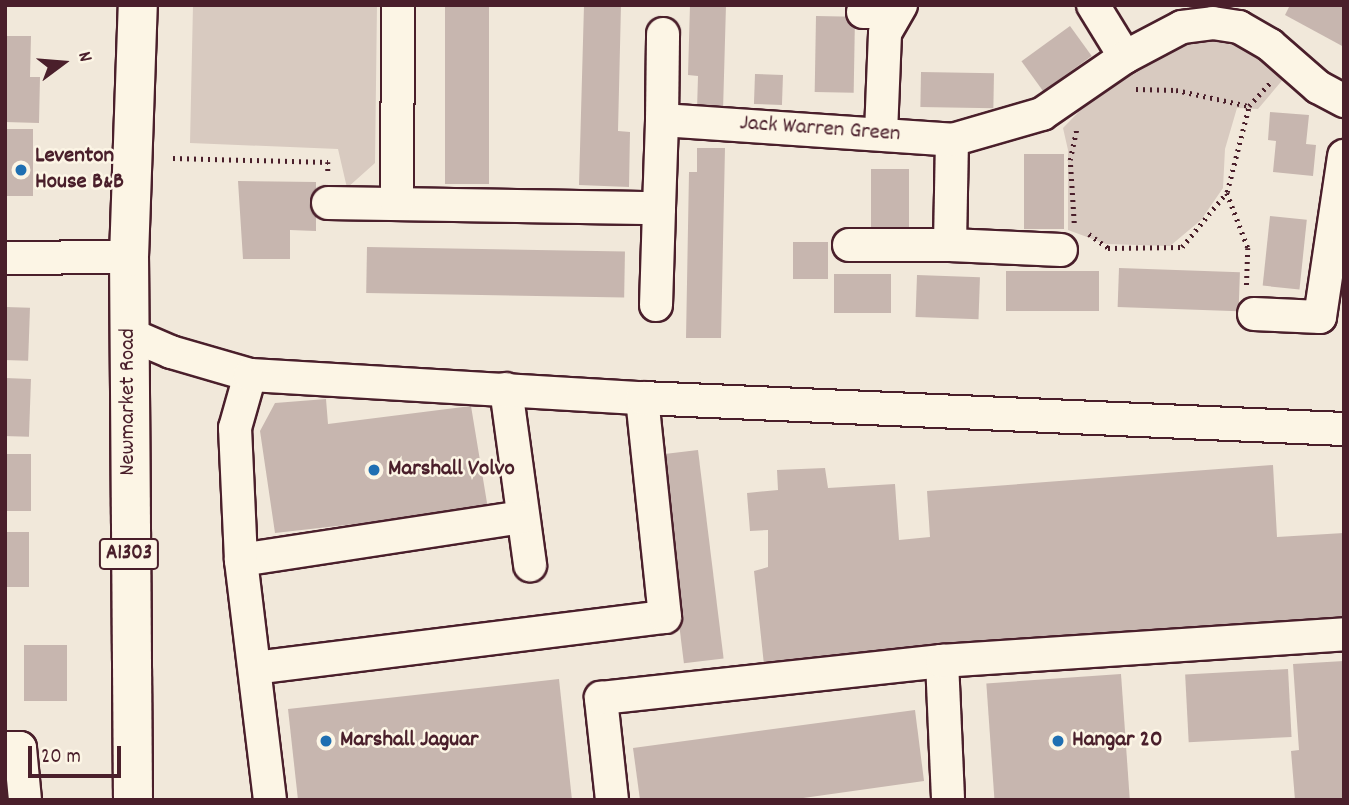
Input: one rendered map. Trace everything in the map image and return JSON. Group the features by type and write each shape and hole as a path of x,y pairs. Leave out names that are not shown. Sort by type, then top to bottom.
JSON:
{"main road":[{"name":"Newmarket Road","path":"134,800 129,257 138,5"}],"street":[{"path":"397,203 398,5"},
{"path":"1093,5 1125,57"},
{"path":"863,12 897,13 885,33 881,133"},
{"name":"Jack Warren Green","path":"662,120 952,140 1042,114 1125,57 1182,27 1213,23 1239,27 1290,62 1318,87 1344,100"},
{"path":"656,305 663,34"},
{"path":"950,245 952,140"},
{"path":"1254,314 1320,317 1344,156"},
{"path":"328,203 659,208"},
{"path":"849,245 950,245 1067,237"},
{"path":"5,258 129,257"},
{"path":"129,334 171,352 250,375 642,398 1344,429"},
{"path":"250,375 235,428 241,560 270,800"},
{"path":"506,389 530,565"},
{"path":"255,668 665,617 642,398"},
{"path":"241,560 523,517"},
{"path":"612,800 601,698 942,661 1344,634"},
{"path":"942,661 948,800"},
{"path":"5,748 20,748 25,800"}],"path":[{"path":"1079,119 1070,160 1067,237 1108,248 1182,247 1227,192 1248,106 1290,62"},
{"path":"1123,91 1176,90 1248,106"},
{"path":"173,158 328,162 328,203"},
{"path":"1227,192 1248,248 1246,307 1254,314"}],"shaded area":[{"path":"193,5 377,5 375,163 347,188 338,149 190,143"},
{"path":"1202,39 1244,47 1285,77 1258,109 1237,108 1225,149 1223,188 1201,220 1170,246 1106,244 1068,230 1068,150 1063,128 1100,90 1164,51"}],"building":[{"path":"445,5 489,5 489,184 445,184"},
{"path":"584,5 621,5 618,131 630,132 629,187 579,185"},
{"path":"690,5 726,5 723,111 697,110 698,76 688,75"},
{"path":"1290,5 1344,7 1344,47 1285,15"},
{"path":"816,16 855,17 854,93 815,92"},
{"path":"1070,26 1092,56 1043,91 1021,61"},
{"path":"5,36 31,36 30,77 40,77 39,123 5,122"},
{"path":"921,72 994,73 993,108 920,107"},
{"path":"755,74 783,75 782,105 754,104"},
{"path":"1270,112 1309,115 1306,144 1316,145 1313,176 1273,172 1276,141 1268,140"},
{"name":"Leventon House B&B","path":"5,129 33,129 33,196 5,196"},
{"path":"697,148 725,148 721,338 686,338 689,172 697,172"},
{"path":"1024,154 1064,154 1064,229 1024,229"},
{"path":"871,169 909,169 909,229 871,229"},
{"path":"238,181 316,182 316,231 290,230 290,259 243,259"},
{"path":"1270,216 1307,220 1299,289 1263,286"},
{"path":"793,242 828,242 828,279 793,279"},
{"path":"367,247 625,252 624,297 366,293"},
{"path":"1119,268 1240,272 1239,311 1118,307"},
{"path":"1006,271 1099,271 1099,311 1006,311"},
{"path":"834,274 891,274 891,313 834,313"},
{"path":"917,275 980,277 978,319 916,317"},
{"path":"5,307 30,308 28,361 5,360"},
{"path":"5,378 31,379 29,437 5,436"},
{"name":"Marshall Volvo","path":"326,399 328,424 471,406 488,509 275,533 260,431 275,403"},
{"path":"698,450 724,658 684,663 658,455"},
{"path":"5,454 31,454 31,511 5,511"},
{"path":"1273,465 1277,537 1344,533 1344,625 764,665 754,571 768,567 768,530 750,531 747,493 778,490 777,470 825,468 828,488 895,484 899,540 930,537 927,491"},
{"path":"5,532 29,532 29,587 5,587"},
{"path":"24,645 67,645 67,701 24,701"},
{"path":"1344,661 1344,800 1295,800 1291,751 1299,750 1293,664"},
{"path":"1288,669 1292,737 1189,742 1185,674"},
{"name":"Hangar 20","path":"1121,674 1130,800 994,800 986,683"},
{"path":"559,679 572,800 298,800 288,709"},
{"path":"915,710 924,781 789,800 640,800 633,748"}],"place":[{"name":"Leventon House B&B","path":"21,170"},
{"name":"Marshall Volvo","path":"374,470"},
{"name":"Marshall Jaguar","path":"326,741"},
{"name":"Hangar 20","path":"1058,741"}]}
